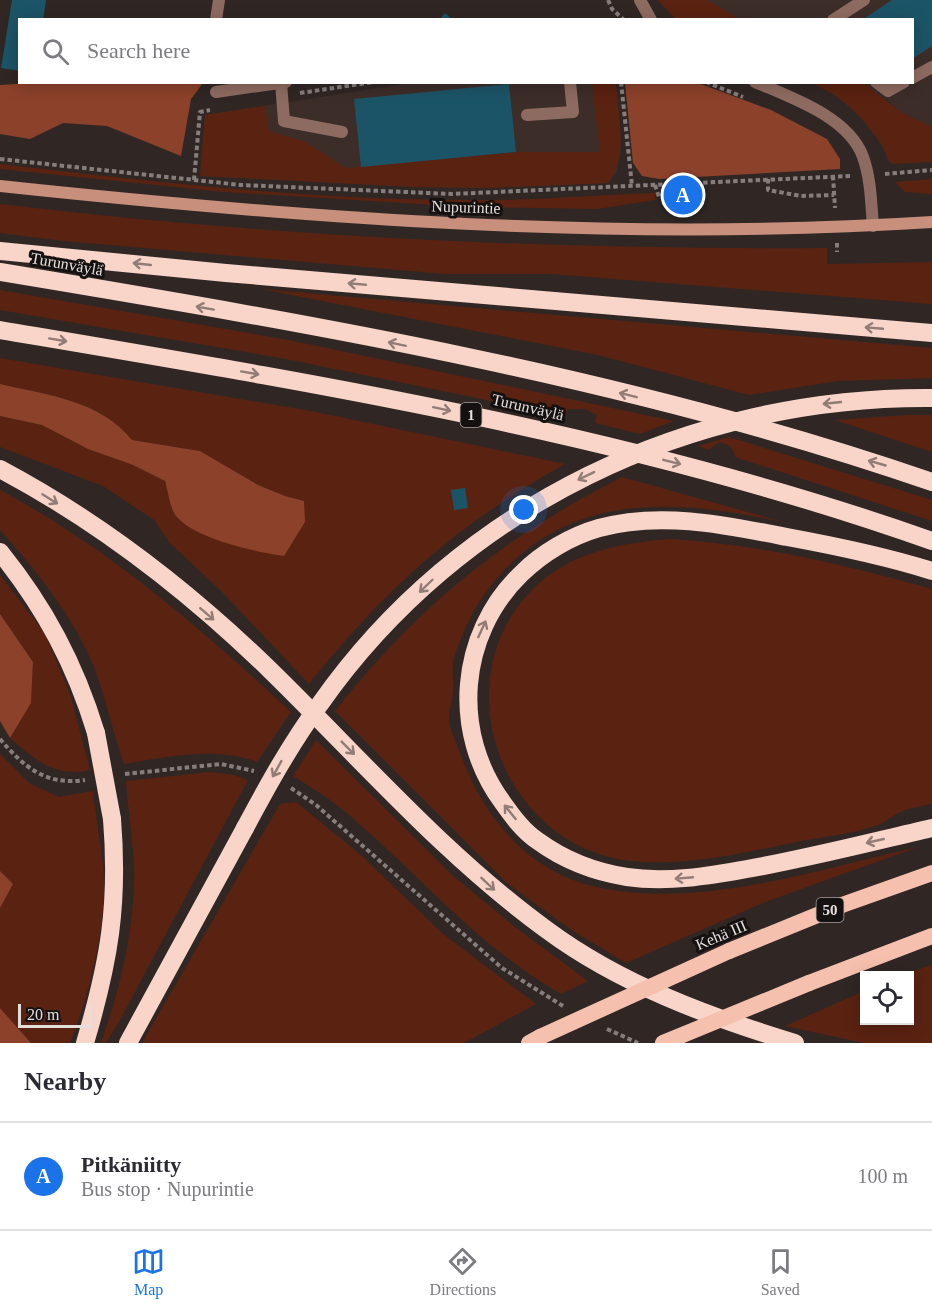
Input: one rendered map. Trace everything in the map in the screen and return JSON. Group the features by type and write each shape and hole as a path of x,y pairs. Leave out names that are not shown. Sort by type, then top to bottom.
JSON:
{"highway":[{"path":"0,250 226,273 932,333"},
{"name":"Turunväylä","path":"0,272 382,340 548,376 713,416 932,482"},
{"name":"Turunväylä","path":"0,330 371,394 534,428 693,467 875,520 932,541"},
{"path":"128,1043 282,760 320,703 387,622 435,577 482,538 524,510 617,461 705,428 804,406 896,398 932,398"},
{"path":"0,469 78,517 138,558 202,609 269,669 431,831 498,893 548,932 602,966 664,995 795,1043"},
{"path":"932,571 846,548 692,521 632,522 601,527 579,535 549,551 510,585 480,632 467,685 472,738 480,765 494,791 511,815 535,840 562,857 597,871 631,878 680,879 798,860 932,828"},
{"path":"0,552 35,601 80,681 96,733 112,819 116,871 109,954 85,1043"},
{"name":"Kehä III","path":"535,1040 729,951 843,905 932,873"},
{"path":"663,1043 932,936"}],"main road":[{"name":"Nupurintie","path":"0,186 188,206 374,219 563,228 730,230 932,222"}],"street":[{"path":"216,18 219,0"},
{"path":"640,0 646,18"},
{"path":"836,18 864,0"},
{"path":"914,77 932,67"},
{"path":"527,115 573,112 570,84"},
{"path":"879,84 888,91 900,84"},
{"path":"771,86 823,113 846,133 862,154 869,175 873,226"},
{"path":"215,87 281,89 284,121 342,132"}],"path":[{"path":"608,0 612,9 622,18"},
{"path":"281,89 347,84"},
{"path":"621,84 632,186"},
{"path":"711,84 752,100"},
{"path":"194,180 200,112 212,110"},
{"path":"0,159 241,185 452,195 932,170"},
{"path":"847,165 849,176"},
{"path":"768,179 768,190 801,196 834,195"},
{"path":"655,185 659,196"},
{"path":"0,739 20,762 44,778 58,781 89,780"},
{"path":"124,775 220,764 259,773"},
{"path":"290,786 316,804 502,968 566,1007"},
{"path":"604,1027 638,1043"}],"shaded area":[{"path":"658,0 932,0 932,127 901,112 877,92 859,114 835,94 813,84 914,84 914,18 674,18"},
{"path":"658,0 707,0 737,18 674,18"},
{"path":"202,84 191,99 181,156 107,126 63,123 30,139 0,134 0,85"},
{"path":"405,84 616,84 621,149 617,171 608,183 487,188 415,187 200,176 205,115"},
{"path":"592,84 616,84 621,134 620,147 614,172 608,183 487,188 415,187 200,176 205,115 265,106 269,131 306,142 345,168 516,152 600,152"},
{"path":"625,84 701,84 771,110 827,139 840,159 840,169 659,179 642,176 633,163"},
{"path":"813,84 865,84 901,112 932,127 932,162 892,164 881,144 859,116"},
{"path":"0,164 175,183 351,197 491,200 655,193 655,200 597,209 469,207 224,192 0,169"},
{"path":"932,179 932,194 905,192 895,182"},
{"path":"0,204 206,225 413,239 620,247 827,248 827,264 932,262 932,304 551,274 445,274 63,241 0,233"},
{"path":"261,289 932,348 932,378 838,381 749,395 598,355"},
{"path":"0,290 289,340 674,421 640,434 595,423 597,415 585,409 569,409 565,416 281,358 0,310"},
{"path":"0,358 311,411 565,464 490,510 425,560 367,617 309,684 222,592 169,542 154,520 103,486 0,447 0,416 42,425 88,449 133,465 165,481 176,516 195,530 304,501 258,485 200,451 131,440 104,416 72,401 0,384"},
{"path":"0,384 54,396 89,408 119,427 132,440 200,451 258,485 304,501 305,522 284,556 243,548 211,538 185,524 176,516 165,481 133,465 88,449 42,425 0,416"},
{"path":"932,415 932,452 835,420"},
{"path":"729,437 932,500 932,521 735,457 732,448 719,442 709,450 698,446"},
{"path":"622,477 787,523 730,512 672,507 613,511 586,518 559,529 527,549 513,561 488,589 461,638 453,662 453,693 449,716 452,732 470,777 495,820 529,855 550,869 572,880 597,887 636,893 676,894 759,884 918,847 765,902 626,963 570,929 507,883 335,711 398,638 465,578 500,550 538,525"},
{"path":"0,490 78,537 153,592 291,712 257,762 225,755 191,754 124,764 94,667 76,630 53,595 0,530"},
{"path":"669,539 736,546 802,557 932,589 932,804 898,813 878,825 852,832 720,857 676,862 632,861 587,849 549,825 519,793 499,753 489,710 492,666 507,624 536,586 565,565 598,551 633,543"},
{"path":"0,575 45,634 70,694 90,770 78,772 56,769 38,760 10,738 31,703 33,662 0,614"},
{"path":"0,614 33,662 31,703 10,738 0,721"},
{"path":"316,740 452,875 515,927 588,981 561,994 530,975 450,909 376,838 322,794 293,776"},
{"path":"0,754 29,783 59,797 93,791 104,871 104,896 93,971 70,1043 31,1043 0,1008 0,908 13,884 0,871"},
{"path":"210,772 234,775 248,780 121,1018 106,1043 101,1043 124,964 131,923 134,882 126,781"},
{"path":"296,802 361,855 443,934 536,1004 464,1043 142,1043 280,804"},
{"path":"0,871 13,884 0,908"},
{"path":"932,965 932,1043 864,1043 785,1026 860,993 860,1025 914,1025 913,971"},
{"path":"0,1008 31,1043 0,1043"}],"building":[{"path":"12,0 46,0 43,18 18,18 18,71 1,68"},
{"path":"892,0 932,0 932,46 914,58 914,18 865,18"},
{"path":"445,13 451,18 441,18"},
{"path":"509,84 516,152 361,167 354,99"},
{"path":"465,488 468,508 454,510 451,490"}],"place":[{"name":"Pitkäniitty","path":"683,195"}]}
